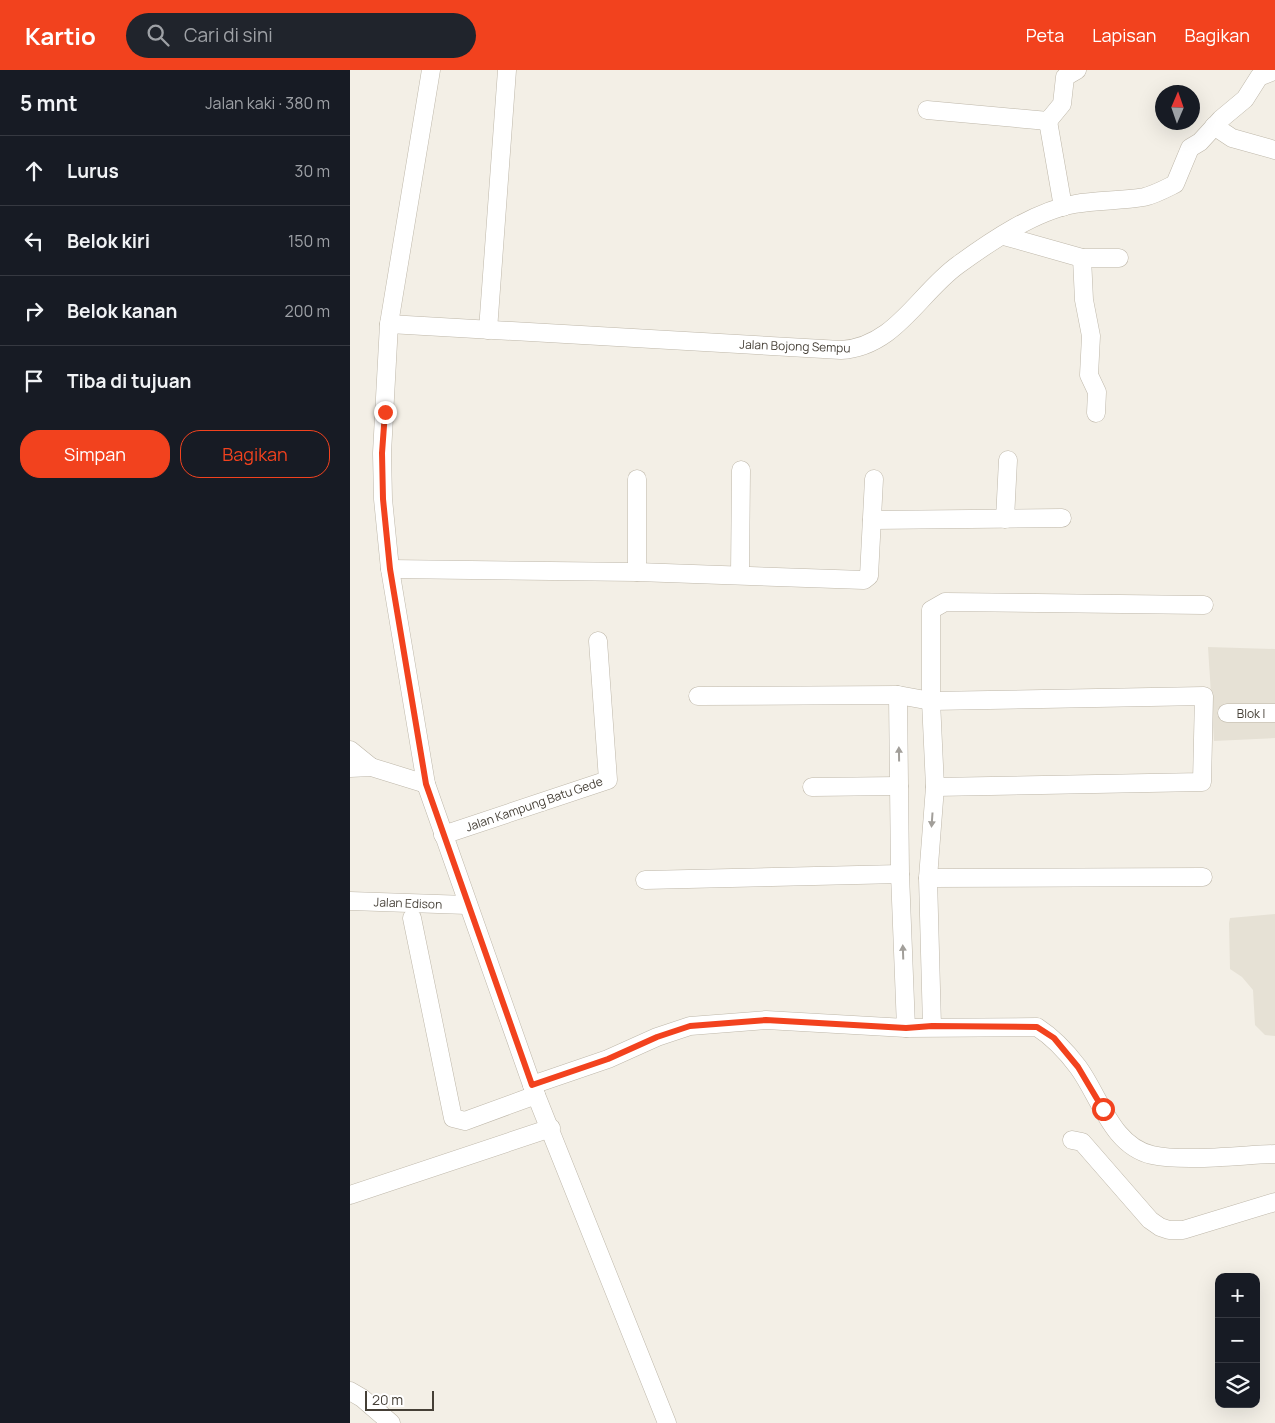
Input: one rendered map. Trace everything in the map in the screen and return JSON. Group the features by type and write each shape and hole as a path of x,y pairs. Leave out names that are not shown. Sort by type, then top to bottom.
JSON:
{"street":[{"path":"431,70 389,324 382,453 383,499 390,569 426,784 467,905 534,1090 551,1128 667,1423"},
{"path":"488,330 507,70"},
{"path":"1048,121 1062,104 1065,77 1077,70"},
{"path":"1264,70 1275,71"},
{"name":"Jalan Bojong Sempu","path":"389,324 841,350 859,348 887,333 945,276 1029,220 1064,207 1146,197 1175,184 1190,148 1200,142 1214,126 1245,99 1259,77 1275,71"},
{"path":"927,110 1048,121"},
{"path":"1048,121 1064,207"},
{"path":"1214,126 1232,138 1275,150"},
{"path":"1004,236 1082,258 1119,258"},
{"path":"1082,258 1084,300 1091,336 1089,375 1097,392 1096,413"},
{"path":"1005,519 1008,460"},
{"path":"740,575 742,470"},
{"path":"637,479 637,572"},
{"path":"390,569 637,572 864,580 869,576 874,479"},
{"path":"872,520 1062,518"},
{"path":"932,1026 928,878 935,787 930,701 931,610 945,602 1204,605"},
{"name":"Jalan Kampung Batu Gede","path":"443,835 608,780 598,641"},
{"path":"898,694 900,874 906,1028"},
{"path":"698,696 898,694 930,701 1204,696 1202,782 935,787"},
{"name":"Blok I","path":"1226,713 1275,713"},
{"path":"350,750 371,767"},
{"path":"350,768 371,767 426,784"},
{"path":"812,787 899,786"},
{"path":"645,880 900,874"},
{"path":"928,878 1203,877"},
{"name":"Jalan Edison","path":"350,901 467,905"},
{"path":"412,918 453,1118 464,1121 657,1037 690,1026 766,1020 906,1028 932,1026 1037,1027 1054,1038 1078,1067 1115,1128 1127,1144 1134,1149 1153,1155 1182,1157 1275,1154"},
{"path":"350,1195 551,1128"},
{"path":"1072,1140 1082,1142 1150,1220 1160,1227 1183,1230 1275,1202"},
{"path":"350,1391 383,1419"}],"shaded area":[{"path":"1208,647 1275,649 1275,738 1214,741"},
{"path":"1275,914 1275,1036 1265,1035 1255,1025 1253,990 1242,977 1230,969 1229,923 1230,918"}],"route":[{"path":"385,412 382,453 383,499 390,569 426,784 467,905 532,1085 608,1059 657,1037 690,1026 766,1020 906,1028 932,1026 1037,1027 1054,1038 1078,1067 1103,1109"}]}
